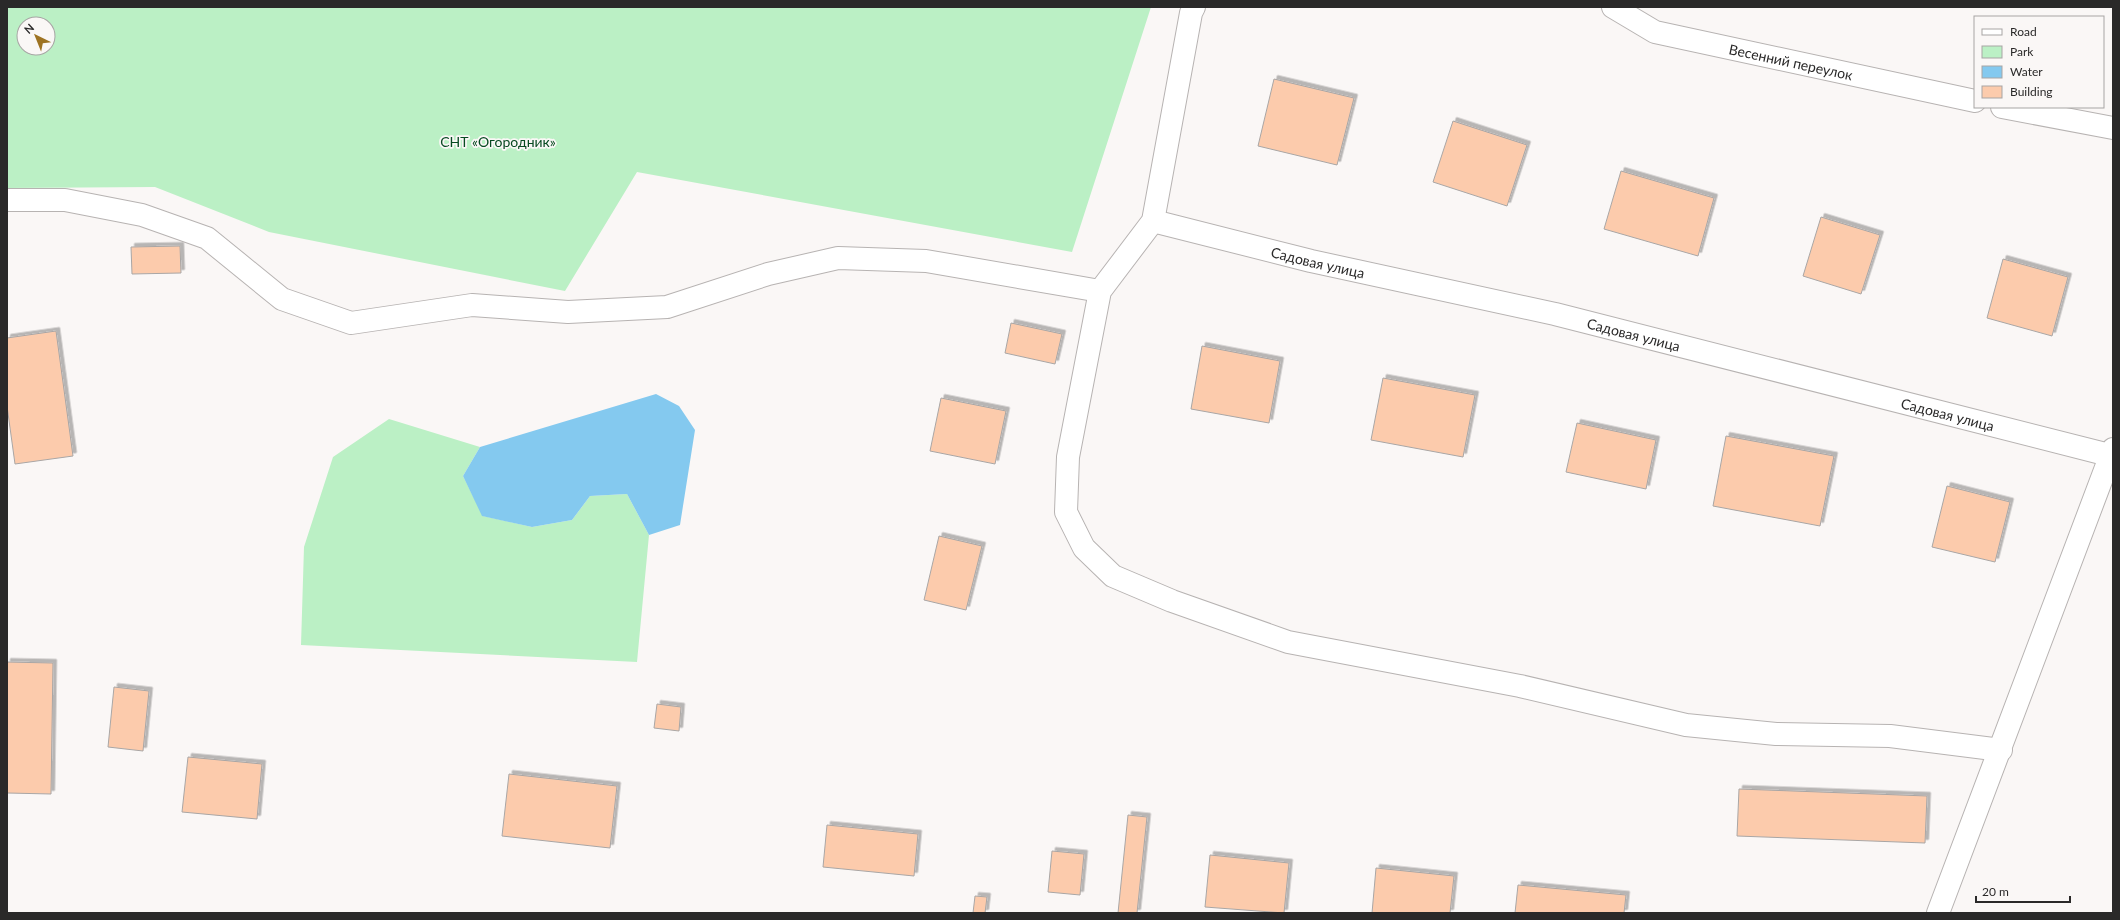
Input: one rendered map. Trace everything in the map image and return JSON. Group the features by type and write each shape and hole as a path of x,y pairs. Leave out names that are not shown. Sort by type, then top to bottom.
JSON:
{"street":[{"path":"1194,7 1190,14 1153,221 1100,290 1068,457 1066,512 1084,548 1113,576 1172,601 1288,642 1520,686 1686,725 1776,734 1890,736 2001,750"},
{"name":"Весенний переулок","path":"1613,7 1655,32 1974,101"},
{"path":"2007,108 2113,128"},
{"path":"7,200 65,200 142,215 207,238 282,299 351,323 472,305 568,312 667,307 768,274 838,258 926,261 1100,290"},
{"name":"Садовая улица","path":"1153,221 1311,261 1562,316 2112,453"},
{"path":"1938,913 2001,750 2112,453"}],"green space":[{"name":"СНТ «Огородник»","path":"7,7 1151,7 1072,252 637,172 565,291 269,232 155,187 7,188"},
{"path":"389,419 480,447 463,476 483,516 532,527 572,520 590,496 627,494 649,535 637,662 301,645 304,547 333,457"}],"water":[{"path":"656,394 679,406 695,430 680,525 649,535 627,494 590,496 572,520 532,527 482,516 463,476 480,447"}],"building":[{"path":"1274,79 1354,98 1337,165 1258,146"},
{"path":"1453,121 1527,145 1507,206 1433,182"},
{"path":"1621,171 1714,198 1698,256 1604,229"},
{"path":"1821,217 1880,235 1861,294 1803,276"},
{"path":"180,246 181,273 132,274 131,247"},
{"path":"2003,259 2068,277 2052,336 1987,318"},
{"path":"1011,323 1062,334 1055,364 1005,353"},
{"path":"56,331 73,456 15,464 7,406 7,338"},
{"path":"1202,346 1280,361 1269,423 1191,409"},
{"path":"1383,378 1475,395 1463,457 1371,440"},
{"path":"941,398 1006,411 995,464 930,451"},
{"path":"1577,423 1656,440 1646,489 1566,472"},
{"path":"1726,436 1834,456 1820,526 1713,506"},
{"path":"1947,486 2010,502 1995,562 1932,547"},
{"path":"939,536 982,546 966,610 924,600"},
{"path":"7,662 53,663 51,794 7,793"},
{"path":"114,687 149,691 143,751 108,747"},
{"path":"657,704 681,707 679,731 654,728"},
{"path":"188,757 262,764 257,819 182,812"},
{"path":"509,774 617,786 610,848 502,836"},
{"path":"1739,789 1927,796 1925,843 1737,836"},
{"path":"1128,815 1147,817 1137,913 1118,913"},
{"path":"827,825 918,834 914,876 823,867"},
{"path":"1052,851 1084,854 1080,895 1048,892"},
{"path":"1210,855 1289,863 1284,913 1205,907"},
{"path":"1376,868 1454,876 1450,913 1372,913"},
{"path":"1518,885 1626,895 1624,913 1515,913"},
{"path":"975,896 987,897 985,913 973,913"}]}
